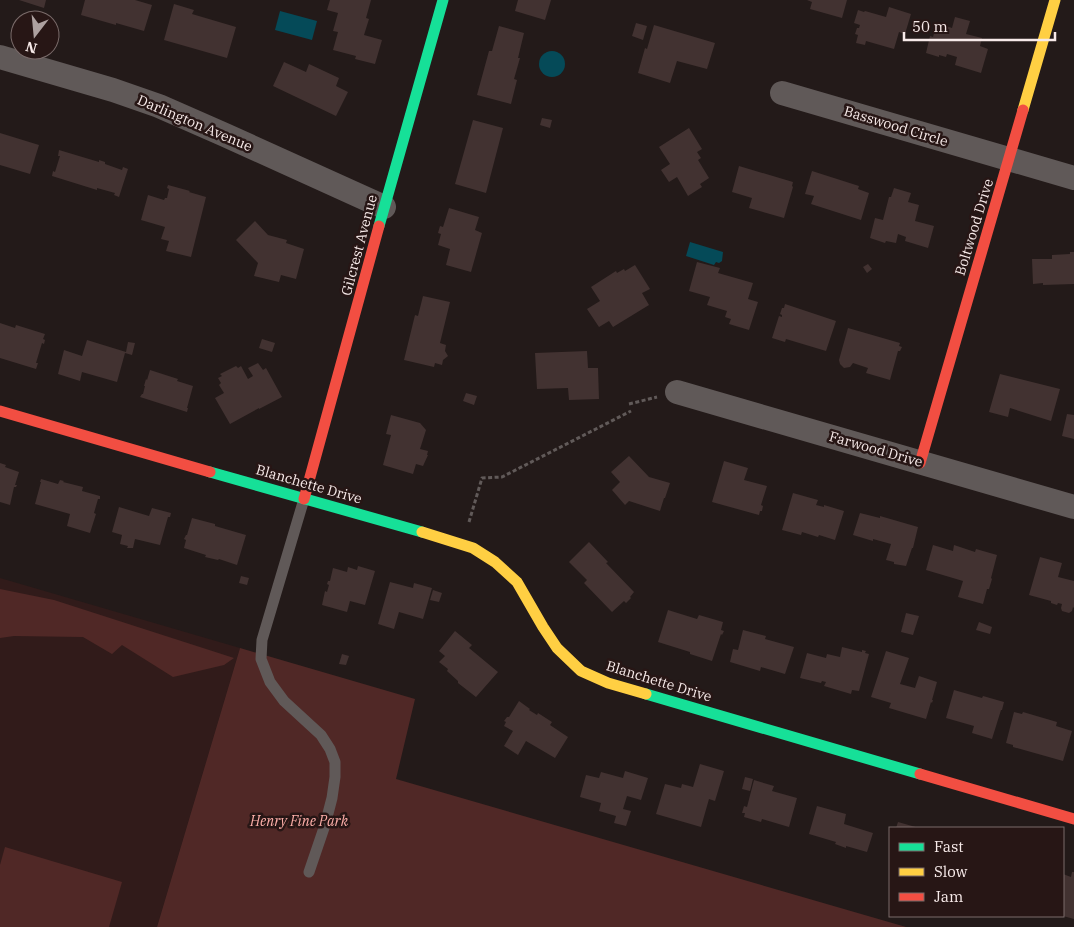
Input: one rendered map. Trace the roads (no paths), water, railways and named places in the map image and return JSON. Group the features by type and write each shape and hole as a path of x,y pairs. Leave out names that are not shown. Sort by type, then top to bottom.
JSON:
{"street":[{"name":"Gilcrest Avenue","path":"304,499 384,207 444,0"},
{"name":"Boltwood Drive","path":"920,462 1054,0"},
{"name":"Darlington Avenue","path":"0,57 113,90 159,106 384,207"},
{"name":"Basswood Circle","path":"782,92 1074,178"},
{"name":"Farwood Drive","path":"677,392 1074,507"},
{"name":"Blanchette Drive","path":"0,411 434,535 473,548 495,562 517,582 542,627 557,648 582,671 608,683 1074,819"}],"lane":[{"path":"304,499 262,640 262,659 270,682 279,695 321,735 330,748 335,762 332,798 308,872"}],"water":[{"path":"280,11 317,21 312,40 275,30"},
{"path":"552,51 561,55 565,64 561,73 552,77 543,73 539,64 543,55"},
{"path":"690,242 723,252 722,261 716,262 714,265 686,256"}],"park label":[{"name":"Henry Fine Park","path":"299,821"}]}
